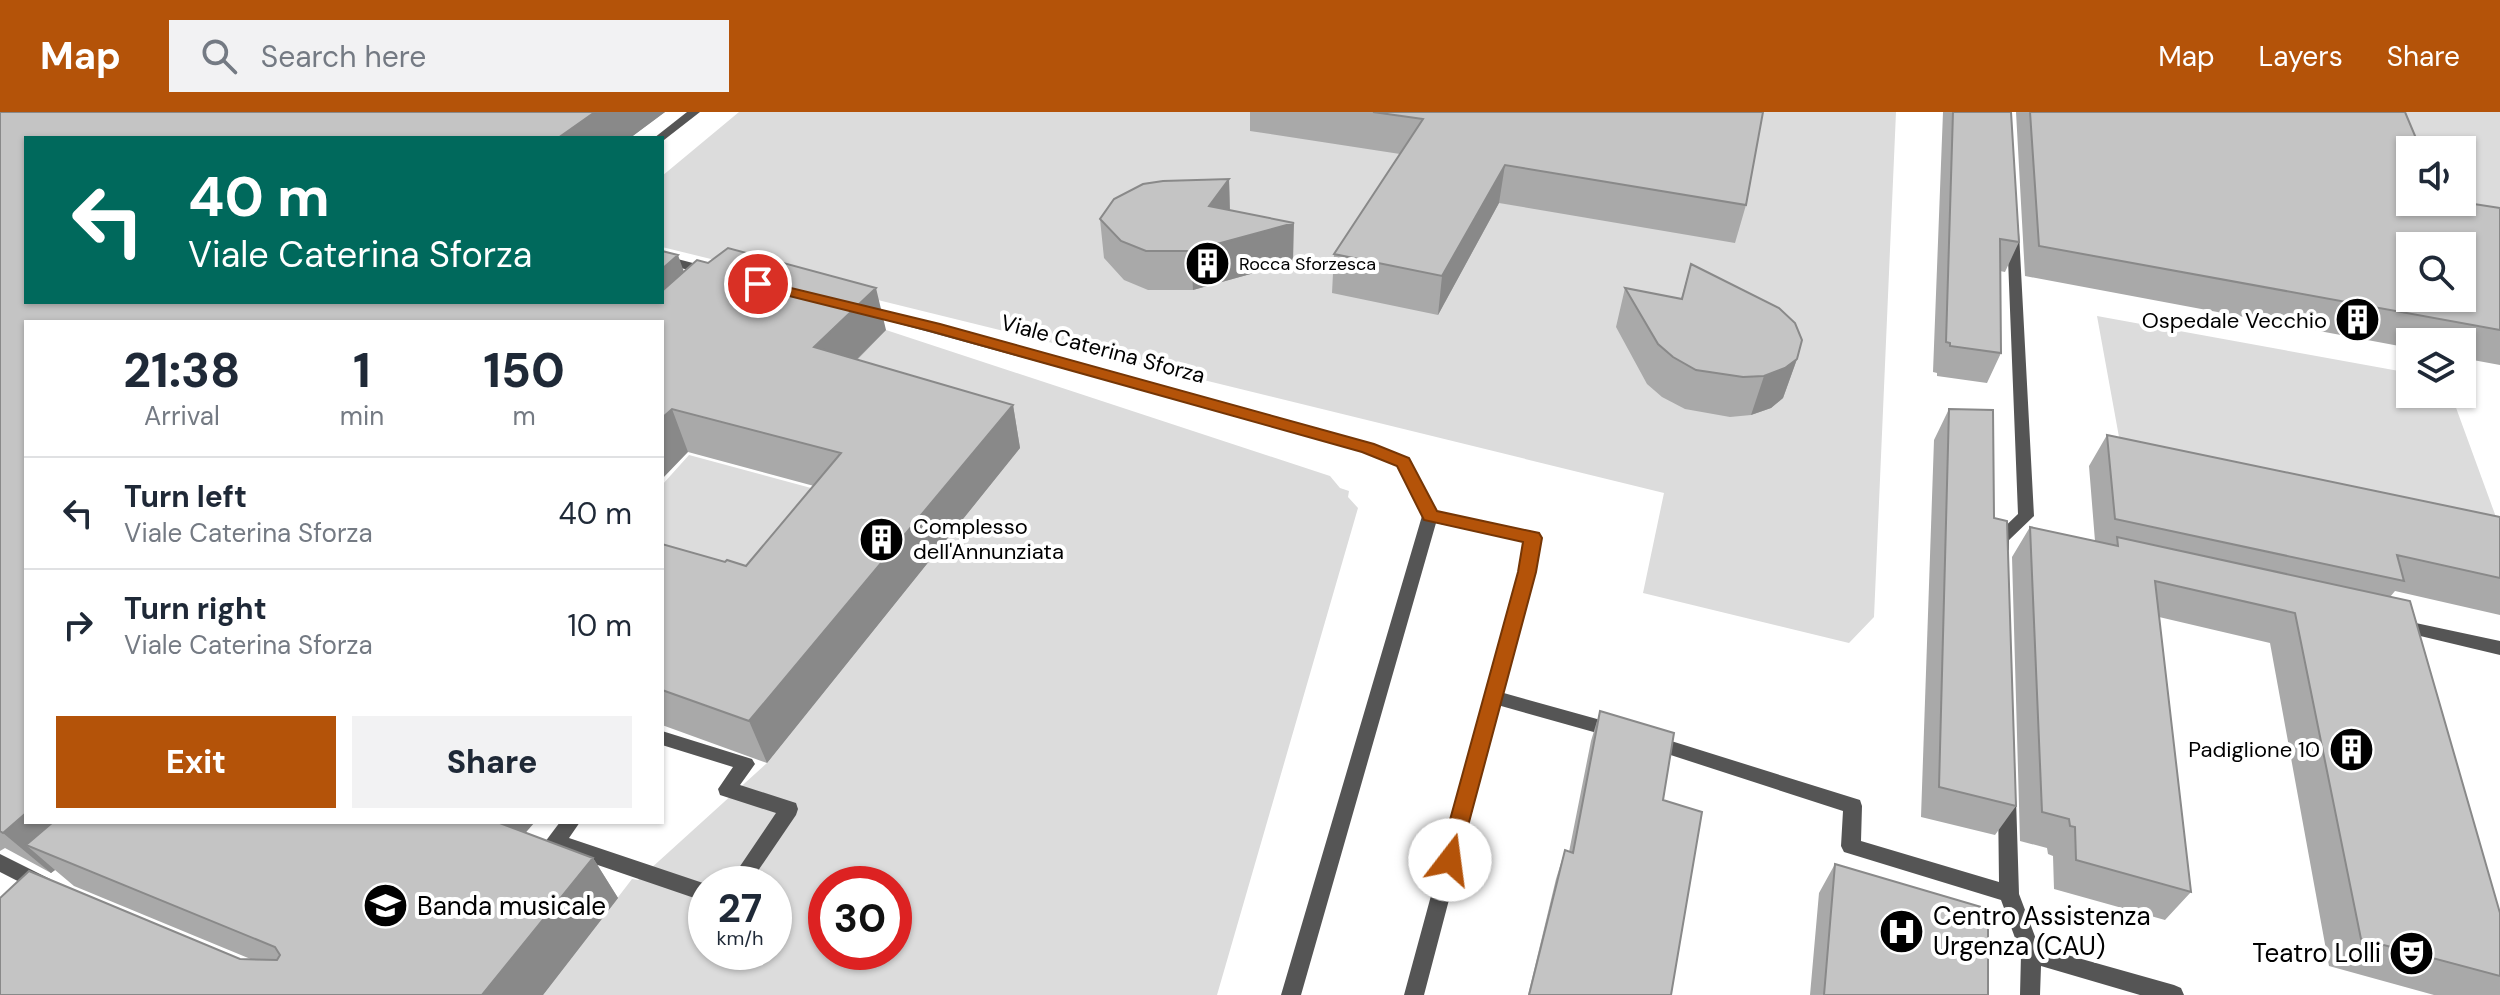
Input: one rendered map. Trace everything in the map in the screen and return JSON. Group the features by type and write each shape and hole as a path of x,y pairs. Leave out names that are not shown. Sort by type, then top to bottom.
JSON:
{"street":[{"path":"663,136 694,112"},
{"path":"2002,569 2009,540 2026,516 2011,208"},
{"path":"664,260 728,277"},
{"name":"Viale Caterina Sforza","path":"838,304 935,327 1368,448 1403,462 1430,516"},
{"path":"1291,995 1430,516 1533,538 1527,572 1414,995"},
{"path":"2375,621 2500,648"},
{"path":"1493,697 1598,725 1853,806 1851,846 2009,894"},
{"path":"664,739 746,764 727,789 789,809 750,866"},
{"path":"2007,786 2009,894 2031,954 2030,995"},
{"path":"569,824 555,842 688,887"},
{"path":"0,862 59,887 30,908"},
{"path":"2031,954 2174,995"}],"shaded area":[{"path":"739,112 1896,112 1874,617 1849,643 1643,593 1664,493 664,247 664,174"},
{"path":"2376,112 2500,112 2500,241 2443,216 2476,216 2476,136 2397,136"},
{"path":"2097,316 2396,370 2396,408 2456,408 2500,528 2125,470"},
{"path":"886,330 1330,476 1340,488 1349,491 1348,497 1358,508 1217,995 543,995 632,879 638,880 767,763 904,591 826,390"},
{"path":"689,455 848,498 761,604 664,575 664,483"}],"building":[{"path":"0,112 595,112 561,136 24,136 24,304 664,304 664,289 697,260 708,263 728,248 876,288 814,347 1013,405 749,721 664,691 664,545 746,566 841,453 672,409 664,416 664,320 24,320 24,815 3,833 0,831"},
{"path":"1373,112 1763,112 1746,205 1505,165 1442,276 1334,254 1423,119"},
{"path":"1953,112 2011,112 2019,242 2000,239 2001,353 1950,346 1946,342"},
{"path":"2030,112 2405,112 2415,136 2396,136 2396,216 2476,216 2476,204 2500,208 2500,330 2401,312 2476,312 2476,232 2396,232 2396,311 2039,246"},
{"path":"1229,179 1209,206 1294,223 1191,251 1146,251 1121,241 1100,219 1114,199 1143,184"},
{"path":"664,252 678,255 664,267"},
{"path":"1691,264 1779,308 1795,323 1802,340 1797,359 1785,368 1764,376 1743,377 1696,370 1658,344 1625,288 1682,299"},
{"path":"1949,409 1993,410 1994,518 2007,521 2016,806 1939,787"},
{"path":"2107,435 2500,517 2500,578 2397,555 2404,581 2115,519"},
{"name":"Padiglione 10","path":"2030,527 2118,546 2117,537 2410,601 2500,913 2500,976 2361,939 2295,613 2155,581 2191,892 2076,860 2075,827 2070,826 2069,819 2042,812"},
{"path":"1600,711 1674,733 1663,800 1702,812 1671,995 1529,995 1565,850 1573,853"},
{"path":"51,824 502,824 593,858 482,995 0,995 0,898 29,871 240,959 277,960 280,955 275,947 26,845"},
{"path":"1835,864 1988,909 1988,995 1824,995"}],"place":[{"name":"Rocca Sforzesca","path":"1208,264"},
{"name":"Ospedale Vecchio","path":"2358,320"},
{"name":"Complesso dell'Annunziata","path":"882,539"},
{"name":"Padiglione 10","path":"2351,749"},
{"name":"Banda musicale","path":"386,906"},
{"name":"Centro Assistenza Urgenza (CAU)","path":"1902,931"},
{"name":"Teatro Lolli","path":"2412,953"}],"route":[{"path":"758,284 935,327 1368,448 1403,462 1430,516 1533,538 1527,572 1450,860"}]}
